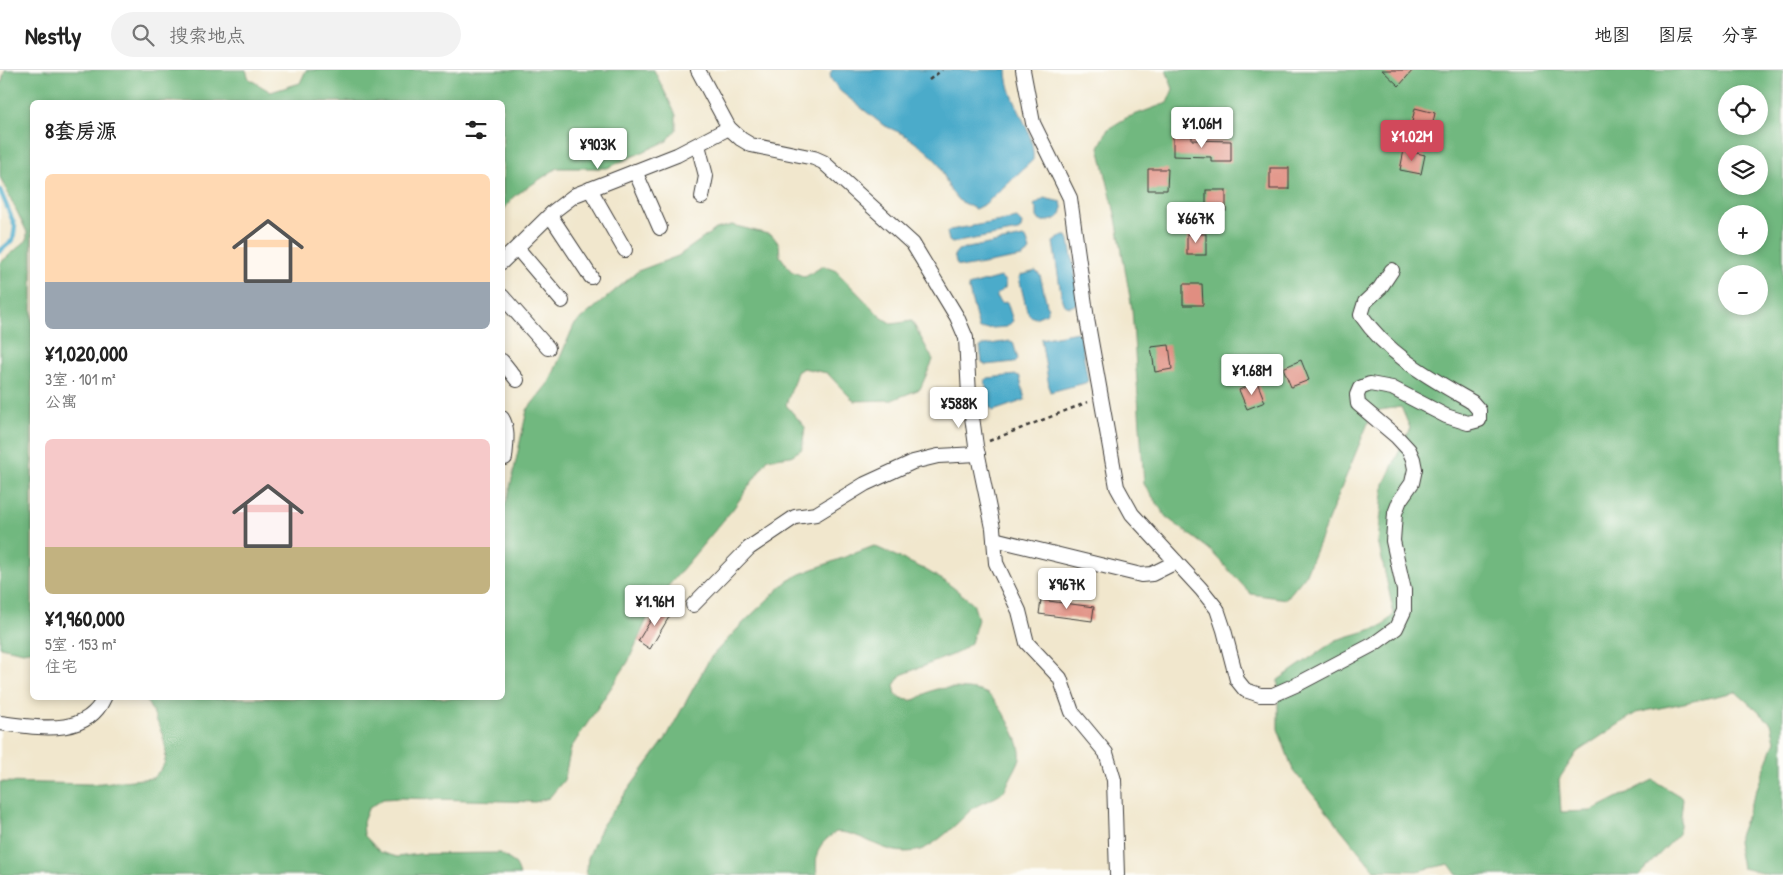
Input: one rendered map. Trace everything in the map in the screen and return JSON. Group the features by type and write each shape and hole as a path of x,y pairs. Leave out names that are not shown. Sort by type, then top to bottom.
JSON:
{"street":[{"path":"698,70 729,128 741,139 751,145 814,158 822,162 913,244 957,317 966,338 969,395 994,540 996,562 1019,611 1027,643 1060,678 1072,712 1106,753 1114,780 1117,875"},
{"path":"1023,70 1033,123 1070,198 1087,319 1117,486 1132,514 1217,609 1237,680 1245,690 1260,695 1273,695 1300,683 1374,644 1396,628 1404,611 1404,590 1394,541 1395,513 1400,500 1412,483 1415,469 1409,450 1397,437 1358,404 1357,395 1360,388 1370,384 1392,388 1446,416 1468,422 1479,420 1479,410 1472,402 1411,366 1396,354 1361,315 1365,302 1380,288 1392,270"},
{"path":"505,259 550,215 575,195 698,144 729,128"},
{"path":"698,144 706,176 702,196"},
{"path":"635,171 660,228"},
{"path":"590,189 625,250"},
{"path":"550,215 591,277"},
{"path":"517,248 562,301"},
{"path":"505,299 548,348"},
{"path":"505,365 517,380"},
{"path":"505,422 507,434 505,458"},
{"path":"693,605 749,548 795,517 816,514 865,484 913,462 977,450"},
{"path":"994,540 1141,575 1152,574 1176,562"},
{"path":"0,723 56,727 75,724 88,719 103,700"}],"path":[{"path":"928,80 942,70"},
{"path":"977,450 1101,396"}],"green space":[{"path":"5,70 246,70 249,79 271,92 300,83 306,70 654,70 676,115 676,130 667,141 607,168 557,168 513,197 505,208 505,100 30,100 30,650 23,652 0,647 0,263 27,240 27,232 0,177 0,89"},
{"path":"1166,70 1783,70 1783,875 1770,875 1742,868 1737,841 1775,741 1771,723 1736,692 1636,713 1577,752 1559,779 1561,812 1591,811 1653,780 1683,798 1679,834 1639,875 1457,875 1449,864 1417,871 1374,870 1293,770 1278,729 1278,680 1336,640 1383,626 1394,614 1378,541 1384,484 1410,428 1401,407 1373,411 1305,576 1286,599 1251,594 1209,549 1166,517 1144,484 1132,309 1116,218 1099,147 1108,129 1126,118 1167,103 1173,89"},
{"path":"732,225 772,235 779,244 780,256 791,271 805,277 823,266 835,270 881,317 892,324 912,321 933,360 920,389 892,400 854,401 827,373 803,368 797,372 786,405 805,427 802,449 791,456 768,459 733,509 654,603 628,662 571,748 564,780 549,798 535,802 383,799 368,809 363,822 364,835 380,852 397,857 419,854 500,853 516,864 520,875 0,875 0,782 91,784 153,778 163,766 166,750 161,731 146,700 505,700 505,504 527,410 550,381 574,325 638,271 678,256 716,229"},
{"path":"874,546 924,569 946,582 973,603 978,619 971,643 959,652 901,675 894,685 896,695 909,700 914,700 931,691 942,688 971,689 989,695 999,707 1015,734 1020,751 1018,763 1003,792 974,808 938,840 916,851 893,851 847,833 836,832 821,845 816,860 817,875 586,875 588,858 601,827 666,738 710,658 786,582 800,574"}],"water":[{"path":"832,70 1007,70 1011,93 1030,137 1033,160 985,204 975,209 958,200 950,190 939,164 927,151 903,134 883,125 840,91 831,79 830,74"},
{"path":"1044,198 1061,202 1062,212 1058,218 1050,221 1040,221 1037,217 1034,205"},
{"path":"1017,218 1022,223 1021,229 1018,231 952,243 949,241 947,232 950,230"},
{"path":"1062,236 1067,236 1069,240 1080,303 1070,307 1064,305 1062,300 1053,242"},
{"path":"1023,237 1027,240 1030,251 1022,257 966,267 957,265 954,255 958,250"},
{"path":"1036,271 1040,275 1048,309 1047,313 1035,318 1030,316 1027,311 1019,278 1021,275"},
{"path":"1000,277 1004,280 1005,288 997,294 997,298 1001,303 1007,302 1013,321 1007,327 979,329 968,286"},
{"path":"1077,332 1080,335 1088,381 1050,392 1041,339"},
{"path":"1013,342 1018,359 1015,362 985,365 982,362 980,347"},
{"path":"1017,375 1020,377 1025,400 993,411 990,408 985,380 988,378"}],"building":[{"path":"1382,70 1413,70 1399,86"},
{"path":"1415,108 1435,113 1431,132 1411,127"},
{"path":"1173,136 1192,136 1192,140 1231,141 1231,162 1211,162 1211,157 1173,156"},
{"path":"1404,150 1425,155 1421,174 1400,170"},
{"path":"1270,168 1289,168 1289,189 1270,189"},
{"path":"1148,169 1168,169 1167,190 1148,190"},
{"path":"1206,190 1226,190 1226,211 1206,211"},
{"path":"1187,234 1206,234 1206,255 1187,255"},
{"path":"1183,284 1202,284 1203,305 1183,305"},
{"path":"1169,345 1172,369 1155,372 1151,347"},
{"path":"1301,360 1309,380 1291,387 1283,368"},
{"path":"1257,382 1265,402 1247,409 1239,390"},
{"path":"1041,600 1094,607 1092,621 1039,614"},
{"path":"660,605 672,612 650,649 638,641"}],"waterway":[{"path":"0,190 15,226 13,240 0,251"}]}
